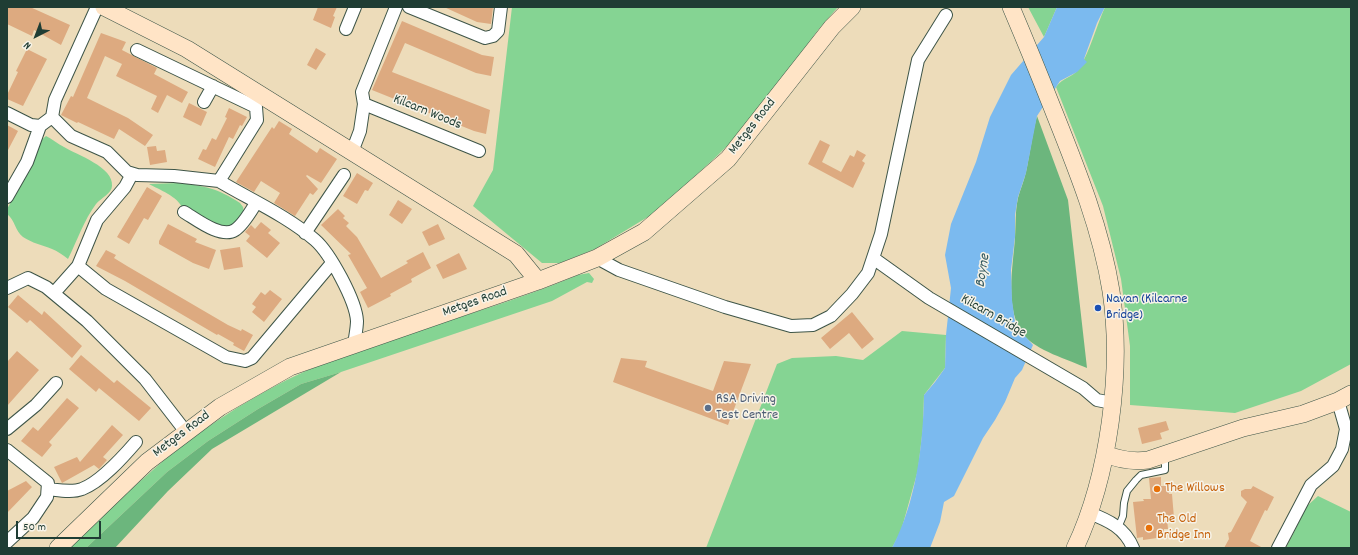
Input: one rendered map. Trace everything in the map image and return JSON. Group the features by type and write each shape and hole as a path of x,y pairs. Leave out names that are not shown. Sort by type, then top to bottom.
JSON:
{"street":[{"path":"7,197 27,162 40,126 52,117 55,100 97,7"},
{"path":"104,7 187,49 270,99 516,254 538,280"},
{"path":"346,29 355,7"},
{"path":"352,152 360,131 364,104 362,92 396,7"},
{"path":"409,7 485,38 493,36 498,30 501,7"},
{"name":"Metges Road","path":"58,548 147,462 220,407 290,367 597,258 644,232 728,159 832,27 852,7"},
{"path":"1014,12 1085,192 1102,250 1111,292 1115,346 1115,372 1105,454 1089,513 1075,548"},
{"path":"597,258 619,270 725,307 791,326 813,325 831,316 852,294 868,272 881,234 918,60 946,15"},
{"path":"137,50 256,107 257,120 219,181"},
{"path":"204,102 213,86"},
{"name":"Kilcarn Woods","path":"364,104 479,151"},
{"path":"7,113 31,125 40,126"},
{"path":"52,117 71,136 107,152 127,172 137,175 174,176 219,181 292,223 316,241 332,263 351,295 357,320 354,345"},
{"path":"54,293 78,266 97,220 125,187 132,174"},
{"path":"305,233 344,175"},
{"path":"184,212 215,231 225,234 235,230 247,217 256,203"},
{"name":"Kilcarn Bridge","path":"873,258 935,301 1083,388 1096,400 1112,403"},
{"path":"78,266 106,289 226,357 245,362 252,358 332,263"},
{"path":"7,288 28,278 54,293 88,321 145,379 186,432"},
{"path":"7,428 36,405 56,383"},
{"path":"1105,454 1134,462 1148,460 1243,428 1303,414 1344,397 1346,429 1342,448 1333,466 1310,485 1278,548"},
{"path":"48,489 67,491 81,490 91,485 113,467 136,442"},
{"path":"7,450 48,483 47,497 33,518 7,542"},
{"path":"1089,513 1103,518 1118,528 1129,538 1133,548"}],"lane":[{"path":"1118,528 1123,516 1127,491 1141,475 1166,470 1164,455"}],"green space":[{"path":"512,7 838,7 818,30 774,90 737,136 656,212 595,249 560,263 542,263 473,206 493,170"},
{"path":"1028,7 1057,7 1044,37"},
{"path":"1105,7 1351,7 1351,364 1301,391 1235,413 1130,405 1130,346 1121,279 1103,206 1056,87 1078,70"},
{"path":"1037,116 1068,200 1087,368 1044,350 1029,340 1018,325 1014,313 1011,288 1016,208 1026,172"},
{"path":"46,136 94,162 107,173 111,179 112,189 96,204 92,210 68,259 54,250 20,235 12,219 7,214 7,209 33,164 39,142"},
{"path":"178,183 196,185 224,194 240,203 244,212 231,228 223,230 182,208 173,197 149,184"},
{"path":"589,273 594,279 592,283 587,282 552,301 301,384 208,441 167,472 86,548 70,548 133,488 188,441 227,414 288,379 341,357 409,333 511,300 578,275"},
{"path":"902,331 946,335 945,368 924,395 923,427 918,470 901,531 892,548 706,548 777,364 792,358 836,356 863,360"},
{"path":"341,372 212,449 168,491 115,548 86,548 167,472 208,441 301,384"},
{"path":"1318,496 1351,512 1351,548 1286,548 1307,506"}],"water":[{"name":"Boyne","path":"1057,7 1105,7 1097,23 1084,59 1087,62 1077,72 1060,81 1037,116 1026,173 1018,197 1015,215 1015,237 1011,270 1012,300 1015,322 1033,345 1022,370 1015,378 1005,402 983,438 954,496 944,502 940,522 930,548 892,548 907,512 917,473 922,434 924,395 945,368 946,335 951,288 945,255 951,224 976,162 990,117 1011,75 1044,37"}],"building":[{"path":"7,7 30,7 70,25 61,45 34,30 32,36 7,24"},
{"path":"318,7 337,7 333,16 335,17 331,28 313,20"},
{"path":"444,7 493,7 491,24 477,22"},
{"path":"402,21 482,55 494,57 491,76 476,73 405,43 392,72 490,110 486,134 474,131 372,90"},
{"path":"101,33 126,42 122,50 157,68 154,74 188,92 182,103 167,95 158,113 151,109 157,96 116,76 122,64 105,56 87,98 128,118 153,135 145,146 119,129 114,139 61,115 71,96 73,97"},
{"path":"316,48 326,54 316,70 307,65"},
{"path":"27,49 47,59 23,106 7,99 7,95 18,72 16,71"},
{"path":"189,103 207,112 201,126 183,117"},
{"path":"229,108 247,117 242,126 240,125 233,139 229,137 215,167 198,159 203,149 206,150 212,138 216,140 227,118 225,117"},
{"path":"279,121 292,129 289,134 317,153 320,148 337,159 321,183 307,175 306,176 318,189 313,195 310,193 295,216 274,203 280,193 261,181 254,192 236,182 272,127 274,129"},
{"path":"7,125 18,131 7,152"},
{"path":"820,140 830,145 822,162 841,172 850,155 854,157 857,150 866,155 862,161 865,163 853,188 808,164"},
{"path":"156,146 157,151 165,150 167,162 150,165 147,147"},
{"path":"357,173 373,183 368,191 365,190 357,204 343,196"},
{"path":"147,187 162,196 148,220 144,218 129,244 117,237"},
{"path":"398,200 412,209 402,224 389,215"},
{"path":"338,209 345,216 343,218 349,223 346,226 357,237 381,278 408,263 406,261 423,252 431,268 411,279 412,282 390,294 391,296 368,308 360,292 367,288 348,255 351,254 321,225"},
{"path":"261,222 271,230 268,233 280,243 267,258 246,241 250,236 245,232 251,225 255,229"},
{"path":"168,224 197,239 195,242 216,250 209,269 193,263 159,244 159,241"},
{"path":"438,224 445,239 429,246 422,232"},
{"path":"240,247 243,267 224,270 220,250"},
{"path":"106,250 116,255 114,258 127,266 228,325 241,331 242,329 253,335 244,351 233,345 234,343 218,334 217,335 125,281 96,266"},
{"path":"459,253 467,269 443,279 436,265"},
{"path":"270,290 282,299 264,322 252,312 256,307 252,304 261,292 265,295"},
{"path":"18,295 42,315 44,311 82,346 72,358 30,320 27,323 8,307"},
{"path":"852,312 874,339 862,349 849,333 830,349 821,338"},
{"path":"17,351 39,370 7,406 7,362"},
{"path":"81,355 114,383 117,380 151,408 139,421 99,388 96,392 69,369"},
{"name":"RSA Driving Test Centre","path":"621,358 647,361 645,367 713,391 724,361 751,364 728,425 613,382"},
{"path":"67,398 79,408 49,442 52,445 42,457 21,441 33,427 38,431"},
{"path":"1166,421 1169,430 1160,433 1162,439 1142,444 1138,428"},
{"path":"112,425 123,435 103,457 107,460 99,469 94,465 62,483 54,467 77,457 80,462"},
{"path":"1161,477 1161,486 1168,486 1169,494 1172,494 1174,518 1167,518 1168,529 1164,529 1164,537 1143,540 1143,537 1137,538 1133,502 1144,501 1143,499 1151,499 1149,478"},
{"path":"26,481 32,487 7,513 7,491"},
{"path":"1253,486 1274,497 1267,511 1265,510 1250,541 1263,548 1224,548 1229,539 1228,533 1231,532 1247,502 1241,496 1241,491 1251,489"}],"place":[{"name":"Navan (Kilcarne Bridge)","path":"1098,308"},
{"name":"RSA Driving Test Centre","path":"708,408"},
{"name":"The Willows","path":"1157,489"},
{"name":"The Old Bridge Inn","path":"1149,528"}]}
